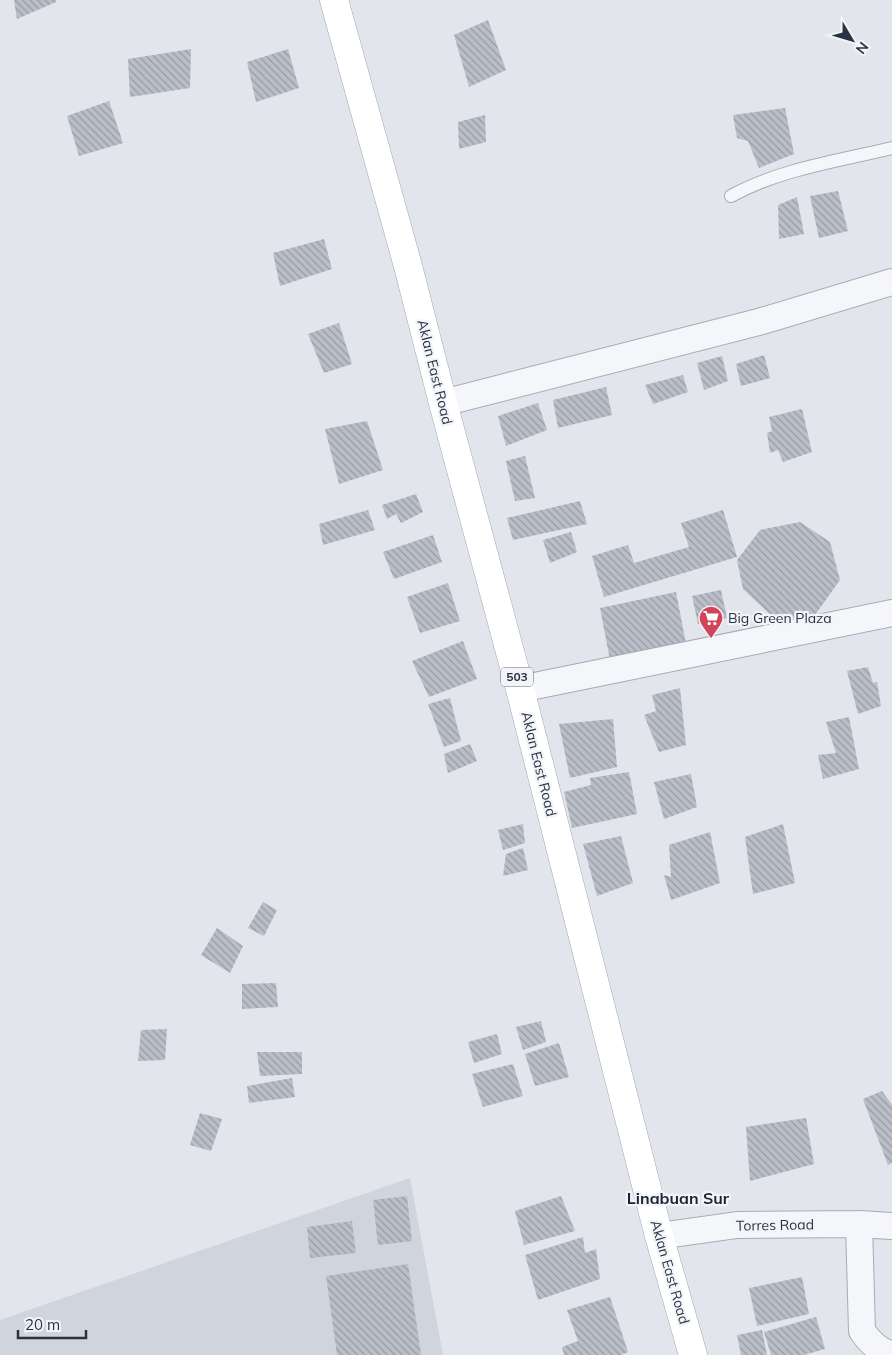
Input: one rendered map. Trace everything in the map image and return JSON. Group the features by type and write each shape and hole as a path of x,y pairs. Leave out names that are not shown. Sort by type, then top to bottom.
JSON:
{"main road":[{"name":"Aklan East Road","path":"334,0 408,266 520,689 659,1236 693,1355"}],"street":[{"path":"443,403 762,321 892,282"},
{"path":"520,689 892,613"},
{"path":"859,1224 862,1330 869,1342 886,1353 892,1354"},
{"name":"Torres Road","path":"659,1236 737,1225 859,1224 892,1226"}],"lane":[{"path":"731,196 753,184 784,174 892,148"}],"shaded area":[{"path":"410,1178 443,1355 0,1355 0,1320"}],"building":[{"path":"14,0 56,0 56,2 17,19"},
{"path":"488,20 506,70 469,87 454,35"},
{"path":"191,49 190,88 130,97 128,59"},
{"path":"288,49 299,88 256,102 247,62"},
{"path":"109,101 123,143 79,156 67,116"},
{"path":"785,108 794,154 759,168 748,141 737,138 733,115"},
{"path":"485,115 486,142 459,149 458,122"},
{"path":"838,191 848,231 819,238 810,196"},
{"path":"797,197 804,234 779,239 778,205"},
{"path":"324,239 332,269 280,286 273,253"},
{"path":"339,323 352,364 324,373 308,334"},
{"path":"764,355 770,378 741,386 736,364"},
{"path":"722,356 728,381 704,390 697,363"},
{"path":"683,375 688,392 653,404 645,385"},
{"path":"606,387 612,415 558,428 553,400"},
{"path":"538,403 547,430 506,446 498,416"},
{"path":"802,409 812,452 783,462 778,450 770,453 767,433 772,431 769,417"},
{"path":"367,421 383,470 339,484 325,429"},
{"path":"525,456 535,498 515,501 506,461"},
{"path":"416,494 423,512 401,523 396,514 387,519 382,505"},
{"path":"580,501 587,524 513,540 507,518"},
{"path":"368,510 375,530 323,545 319,524"},
{"path":"723,510 737,557 604,597 592,556 628,545 634,563 689,547 681,523"},
{"path":"800,522 830,542 840,580 815,615 776,620 743,589 737,560 760,530"},
{"path":"571,532 577,552 550,563 543,540"},
{"path":"433,535 442,562 394,579 383,552"},
{"path":"448,583 460,621 420,633 407,597"},
{"path":"721,590 727,618 698,624 692,596"},
{"path":"676,592 686,644 610,660 600,608"},
{"path":"463,641 477,679 429,697 412,661"},
{"path":"868,667 873,683 877,682 881,706 858,714 847,671"},
{"path":"680,688 686,745 659,752 644,715 656,711 652,695"},
{"path":"450,698 461,741 444,747 428,704"},
{"path":"849,717 859,769 823,779 818,755 836,753 826,722"},
{"path":"613,719 617,767 570,778 559,724"},
{"path":"470,744 477,761 448,773 444,754"},
{"path":"629,772 637,814 572,828 564,792 591,785 590,778"},
{"path":"691,774 697,807 664,819 654,782"},
{"path":"523,824 525,843 503,850 498,830"},
{"path":"783,824 795,883 753,894 745,837"},
{"path":"710,832 720,883 671,900 664,875 671,877 669,845"},
{"path":"621,836 633,883 597,896 583,844"},
{"path":"523,848 528,870 503,876 506,854"},
{"path":"263,902 277,910 264,936 248,928"},
{"path":"217,928 243,946 230,973 201,955"},
{"path":"276,983 278,1007 242,1009 242,984"},
{"path":"541,1021 546,1042 523,1050 516,1027"},
{"path":"167,1029 165,1060 138,1061 141,1030"},
{"path":"497,1034 502,1054 474,1063 468,1042"},
{"path":"559,1043 569,1077 535,1086 525,1054"},
{"path":"257,1052 302,1052 302,1074 260,1076"},
{"path":"513,1064 523,1096 483,1107 472,1074"},
{"path":"292,1078 295,1097 249,1103 247,1086"},
{"path":"882,1091 892,1105 892,1163 888,1165 863,1099"},
{"path":"200,1113 222,1119 211,1151 190,1145"},
{"path":"806,1118 814,1164 750,1181 746,1127"},
{"path":"407,1196 412,1241 378,1245 373,1200"},
{"path":"561,1196 575,1231 524,1245 515,1211"},
{"path":"352,1221 356,1253 310,1258 307,1227"},
{"path":"583,1237 585,1253 596,1249 600,1279 538,1300 525,1255"},
{"path":"408,1264 421,1355 337,1355 326,1276"},
{"path":"802,1277 809,1314 757,1326 749,1288"},
{"path":"610,1297 628,1352 621,1355 564,1355 562,1347 578,1341 567,1310"},
{"path":"816,1317 825,1349 804,1355 771,1355 764,1332"},
{"path":"762,1330 767,1355 741,1355 737,1335"}],"place":[{"name":"Big Green Plaza","path":"711,639"}],"district":[{"name":"Linabuan Sur","path":"678,1198"}]}
